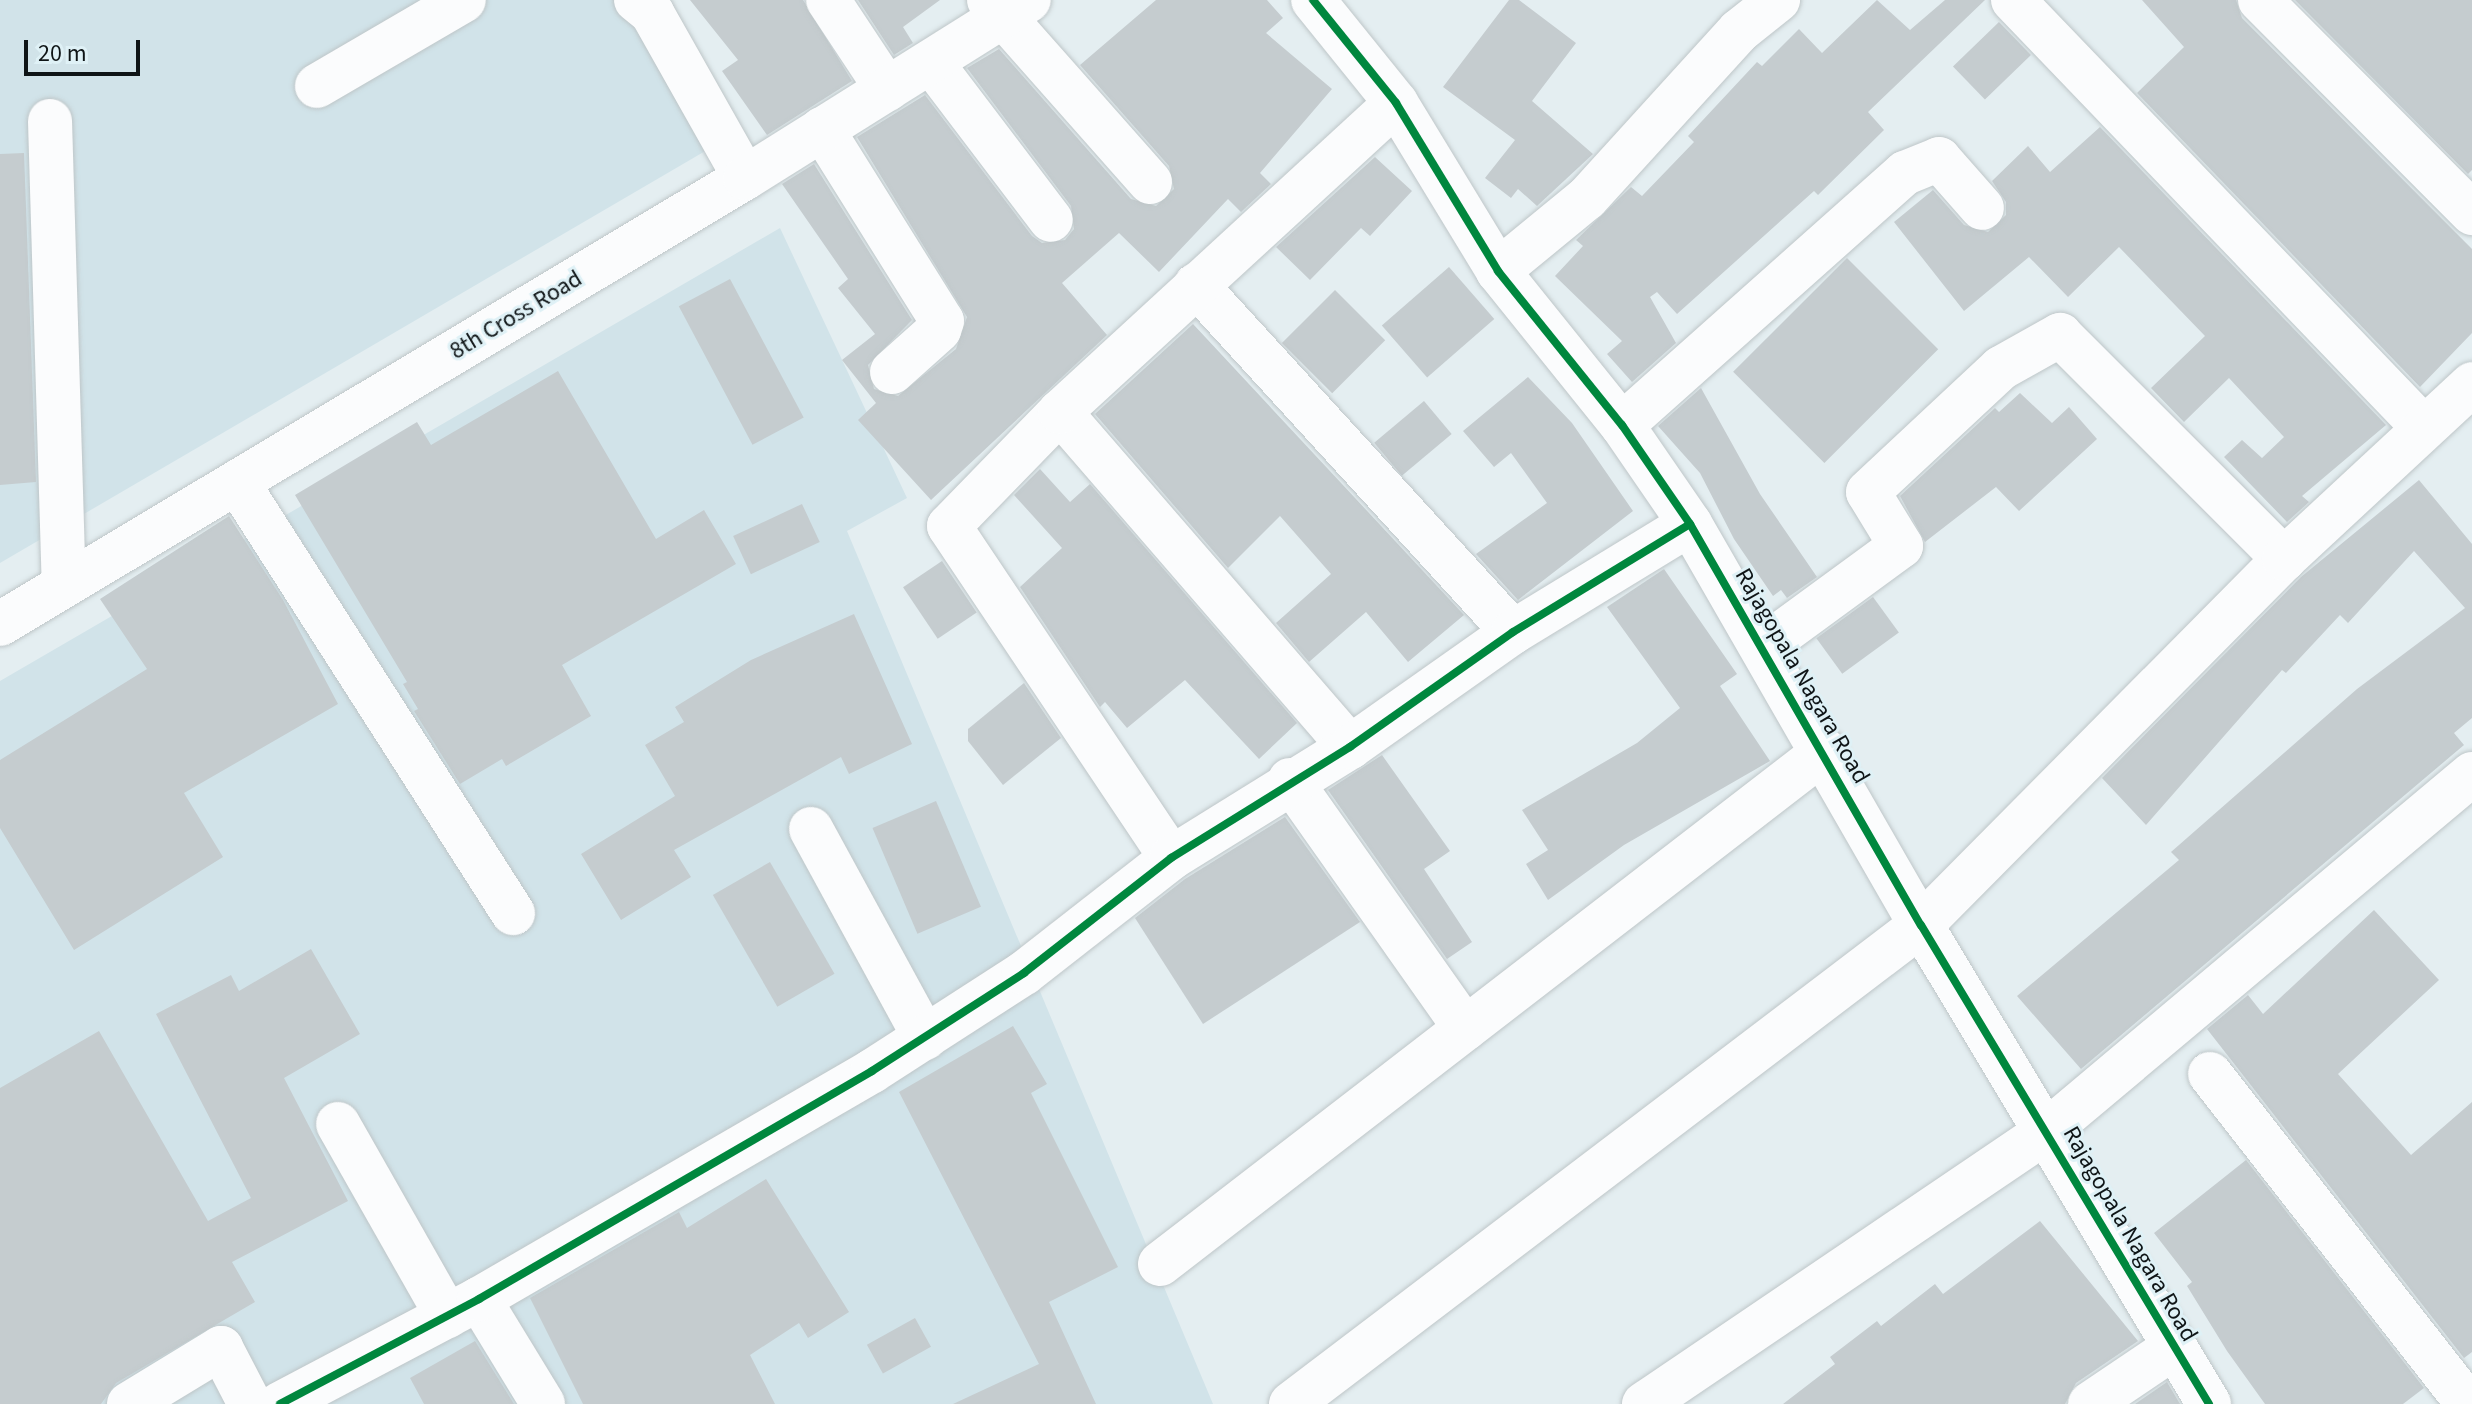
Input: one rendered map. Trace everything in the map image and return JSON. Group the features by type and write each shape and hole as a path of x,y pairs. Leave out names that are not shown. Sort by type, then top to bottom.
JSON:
{"street":[{"path":"317,86 464,0"},
{"path":"636,0 652,13 745,178"},
{"path":"828,0 887,89"},
{"name":"Rajagopala Nagara Road","path":"1313,0 1396,103 1498,271 1622,425 1690,524 1825,751 1921,925 2209,1404"},
{"path":"1498,271 1587,198 1739,31 1778,0"},
{"path":"2013,0 2424,428"},
{"path":"2260,0 2472,213"},
{"path":"1006,6 1150,182"},
{"name":"8th Cross Road","path":"0,624 745,178 931,62 1006,6"},
{"path":"931,62 1051,220"},
{"path":"1171,858 949,526 1060,412 1396,103"},
{"path":"50,121 64,585"},
{"path":"822,129 942,321 939,330 892,372"},
{"path":"1622,425 1905,173 1939,159 1982,208"},
{"path":"1196,285 1513,632"},
{"path":"1763,647 1901,546 1868,492 2001,368 2060,335 2284,559"},
{"path":"1291,1404 1921,925 2284,559 2472,384"},
{"path":"1060,412 1350,747"},
{"path":"237,482 513,913"},
{"path":"280,1404 463,1308 925,1038 1024,973 1171,858 1290,780 1350,747 1513,632 1690,524"},
{"path":"1160,1264 1825,751"},
{"path":"1290,780 1465,1028"},
{"path":"1644,1404 2047,1131 2470,780"},
{"path":"811,829 925,1038"},
{"path":"2210,1074 2468,1404"},
{"path":"338,1124 463,1308 543,1404"},
{"path":"129,1404 221,1348 250,1404"},
{"path":"2090,1404 2173,1348"}],"shaded area":[{"path":"0,0 662,0 719,143 0,563"},
{"path":"780,228 907,498 847,531 1213,1404 0,1404 0,681"}],"building":[{"path":"690,0 803,0 852,81 767,135 722,71 738,60"},
{"path":"858,0 940,0 903,27 913,43 894,55"},
{"path":"1156,0 1267,0 1283,18 1266,33 1332,89 1260,173 1271,184 1241,212 1228,199 1159,272 1119,233 1062,283 1107,335 931,500 858,420 876,403 842,360 875,334 838,288 848,279 782,184 814,164 912,320 868,365 874,389 898,396 956,349 967,317 857,137 925,95 1032,236 1042,243 1065,240 1074,229 1071,206 967,68 999,49 1131,199 1156,206 1174,189 1169,166 1080,65"},
{"path":"1509,0 1519,0 1576,43 1532,101 1593,154 1537,206 1518,189 1511,198 1485,178 1515,140 1443,87"},
{"path":"1877,0 1910,30 1945,0 1985,0 1868,112 1884,130 1818,195 1814,191 1677,314 1657,292 1650,297 1676,343 1632,382 1607,354 1622,341 1555,276 1583,246 1576,240 1631,187 1642,196 1694,142 1688,136 1757,62 1762,66 1799,29 1822,53"},
{"path":"2142,0 2236,0 2242,18 2472,249 2472,333 2420,387 2137,93 2184,47"},
{"path":"2295,0 2472,0 2472,170 2468,174"},
{"path":"1999,22 2031,55 1985,100 1953,66"},
{"path":"2100,127 2386,425 2302,496 2309,502 2287,522 2224,457 2242,440 2262,458 2284,437 2229,378 2184,422 2151,388 2205,336 2119,247 2068,297 2029,257 1964,311 1894,222 1933,190 1964,225 1988,232 2006,215 2006,202 1992,181 2028,146 2050,172"},
{"path":"24,153 36,482 0,485 0,154"},
{"path":"1375,157 1412,191 1370,236 1361,228 1310,280 1276,247"},
{"path":"1847,258 1938,349 1824,463 1733,372"},
{"path":"1449,267 1494,319 1427,377 1382,325"},
{"path":"730,279 804,418 752,445 679,306"},
{"path":"1335,290 1385,340 1332,393 1282,343"},
{"path":"1193,324 1464,615 1408,662 1366,612 1309,662 1276,623 1331,574 1280,516 1228,568 1095,414"},
{"path":"558,371 656,539 704,510 736,564 562,665 591,716 506,766 502,759 460,784 414,711 418,709 403,684 407,682 295,495 417,422 431,445"},
{"path":"1528,377 1572,423 1633,511 1518,600 1476,554 1547,503 1511,453 1494,467 1463,431"},
{"path":"1701,388 1760,494 1817,577 1787,598 1781,590 1773,596 1734,539 1700,473 1658,426"},
{"path":"2020,393 2052,423 2069,407 2097,439 2019,511 1996,487 1925,542 1900,496 1995,408 1999,412"},
{"path":"1424,401 1452,434 1402,476 1374,443"},
{"path":"1040,469 1070,502 1090,484 1297,723 1259,759 1185,680 1127,728 1105,702 1100,707 1020,587 1062,548 1014,495"},
{"path":"2419,480 2472,544 2472,718 2454,733 2464,745 2081,1069 2017,996 2179,860 2171,852 2357,689 2465,608 2414,551 2348,623 2340,615 2286,673 2282,670 2146,825 2102,778 2301,577"},
{"path":"802,504 820,542 751,574 733,536"},
{"path":"229,516 283,600 338,704 184,793 223,857 74,950 0,828 0,760 147,669 100,599"},
{"path":"942,561 977,612 938,639 903,587"},
{"path":"1664,569 1737,674 1720,686 1770,761 1624,845 1548,900 1526,864 1548,850 1522,810 1637,743 1680,708 1607,607"},
{"path":"1873,597 1899,633 1842,674 1816,638"},
{"path":"854,614 912,744 849,774 841,757 674,850 691,877 621,920 581,854 675,796 645,745 684,722 675,707 751,660"},
{"path":"1024,683 1061,738 1003,785 968,741 968,729"},
{"path":"1382,755 1450,851 1424,869 1472,942 1447,959 1328,790"},
{"path":"936,801 981,907 917,934 872,828"},
{"path":"1285,817 1360,922 1203,1024 1135,918 1185,879"},
{"path":"770,862 834,974 777,1007 713,895"},
{"path":"2374,910 2439,980 2338,1074 2411,1155 2472,1102 2472,1352 2464,1358 2207,1029 2248,995 2263,1014"},
{"path":"311,949 360,1034 284,1078 348,1201 232,1262 255,1302 116,1383 101,1404 0,1404 0,1088 99,1031 208,1221 251,1198 156,1014 231,975 239,991"},
{"path":"1013,1026 1047,1084 1031,1093 1118,1267 1049,1302 1096,1404 953,1404 1039,1364 899,1092"},
{"path":"2246,1160 2424,1388 2403,1404 2265,1404 2227,1351 2187,1286 2192,1282 2154,1233"},
{"path":"766,1179 849,1312 808,1338 799,1323 750,1355 775,1404 583,1404 530,1298 679,1212 687,1228"},
{"path":"2040,1221 2138,1341 2076,1383 2065,1404 1783,1404 1835,1364 1830,1357 1877,1321 1881,1326 1935,1284 1943,1294"},
{"path":"915,1318 931,1347 883,1374 867,1345"},
{"path":"475,1341 514,1404 424,1404 410,1378"},
{"path":"2167,1382 2180,1404 2135,1404"}],"cycle path":[{"path":"1313,0 1396,103 1498,271 1622,425 1690,524 1921,925 2209,1404"},
{"path":"280,1404 479,1299 872,1071 1024,973 1171,858 1350,747 1513,632 1690,524"}]}
